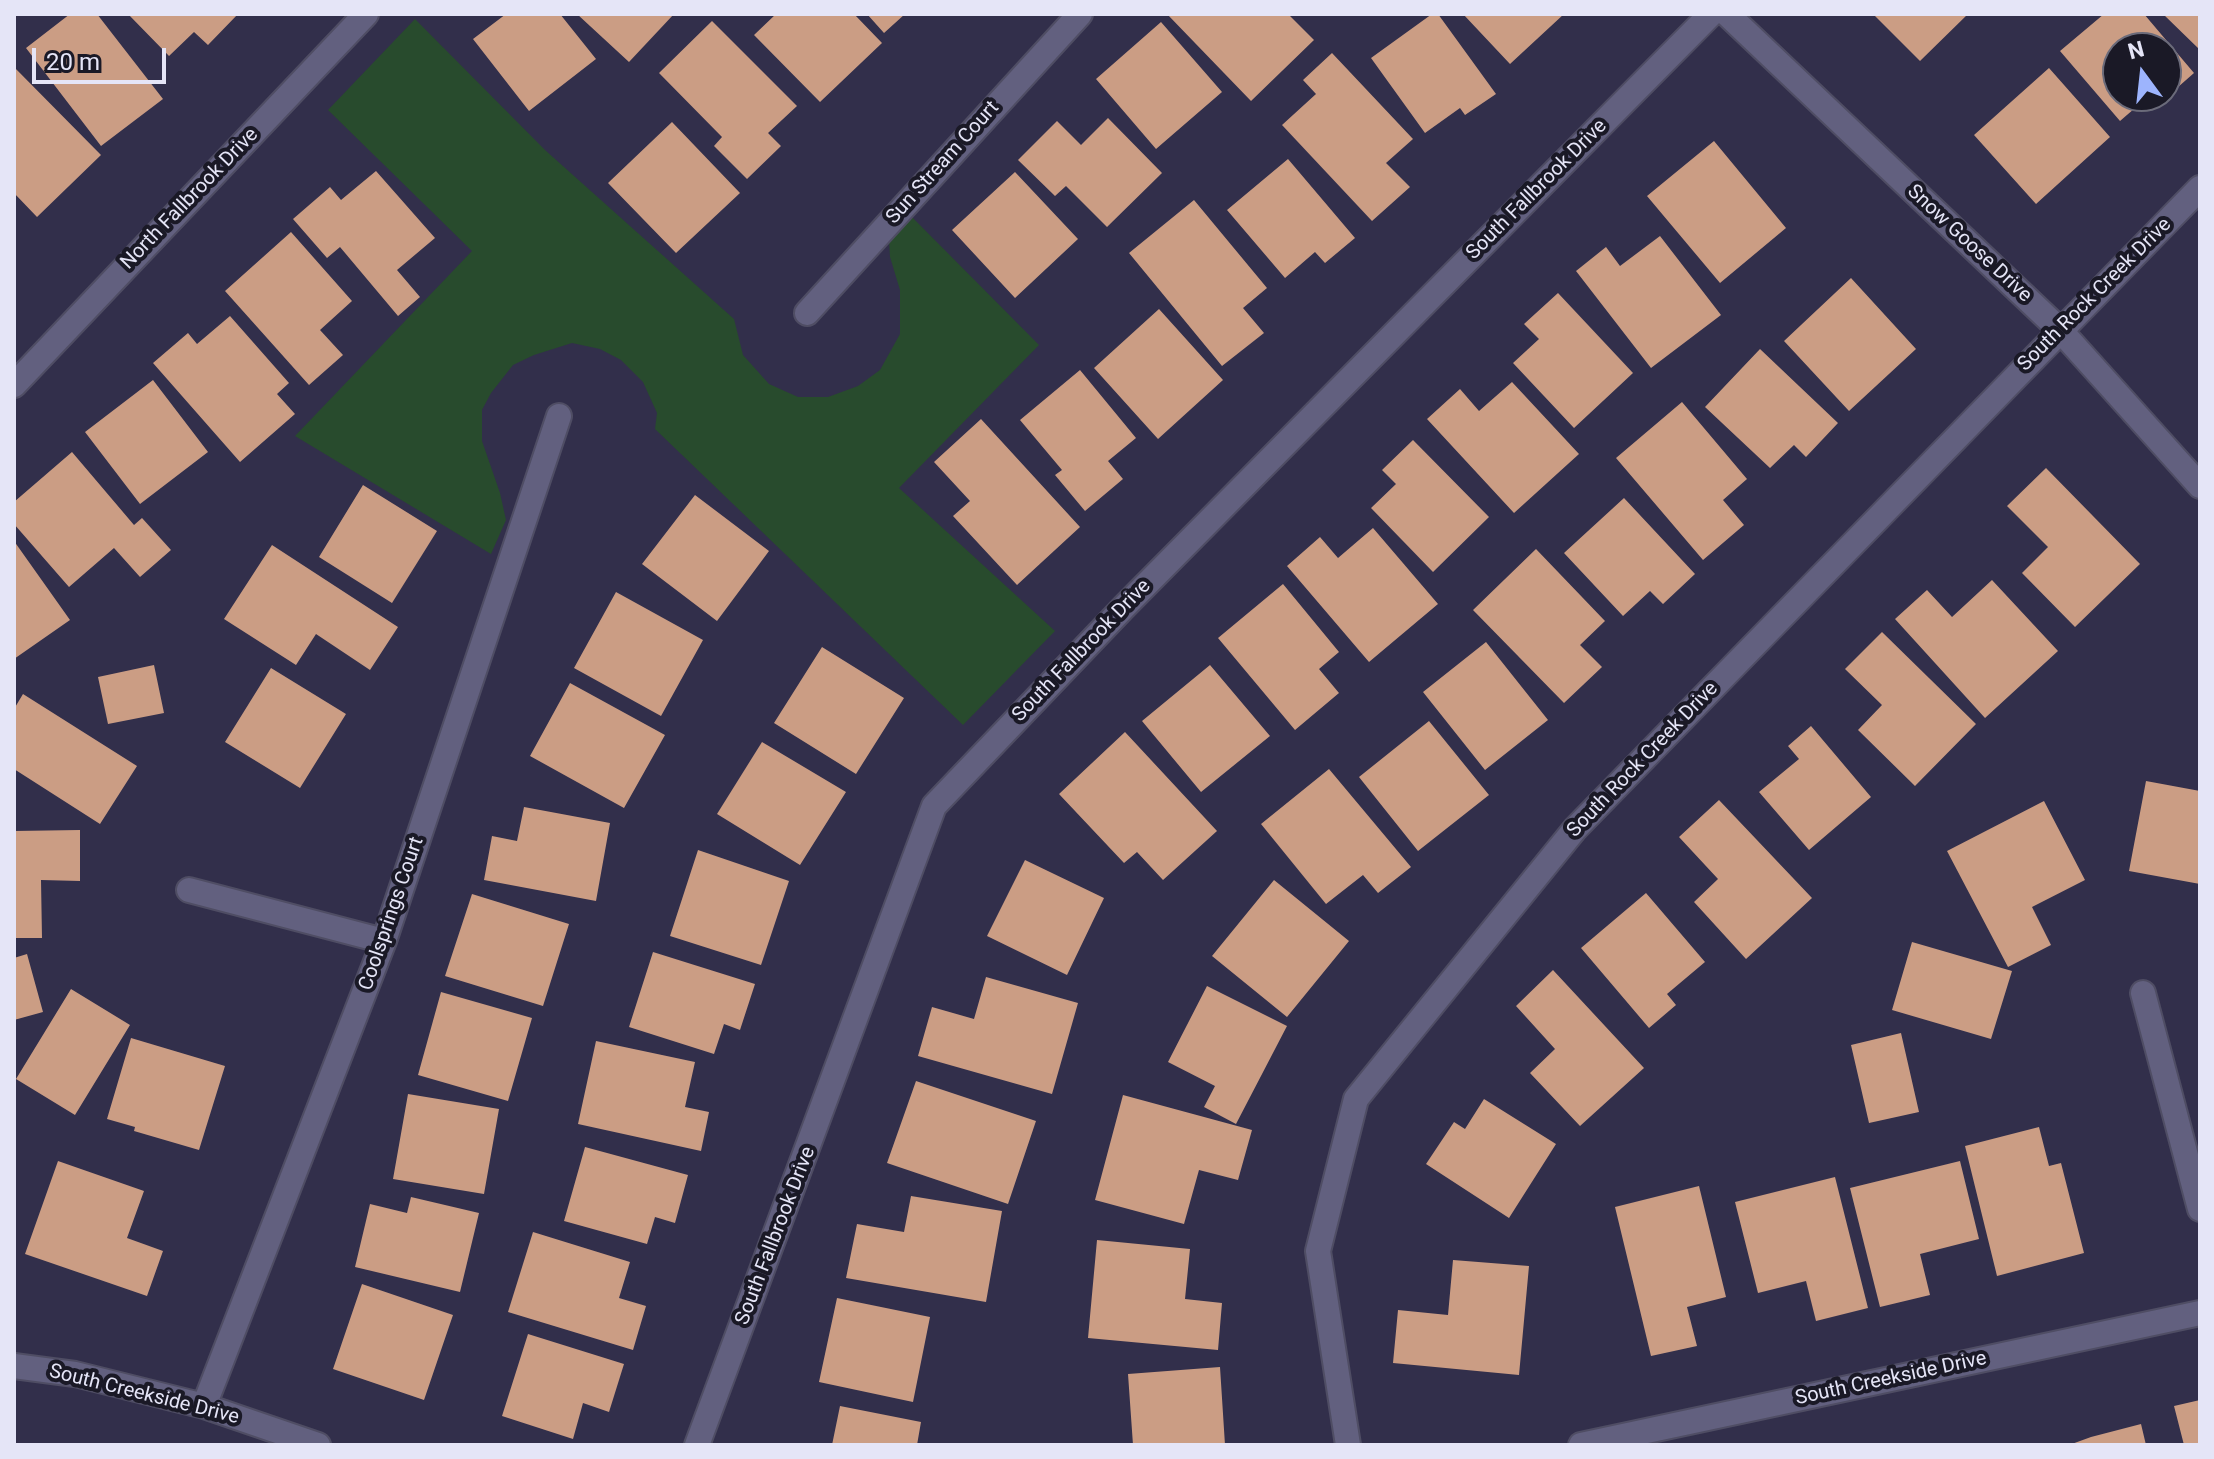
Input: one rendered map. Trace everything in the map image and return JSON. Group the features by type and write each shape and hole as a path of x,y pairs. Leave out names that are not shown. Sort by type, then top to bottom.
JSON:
{"street":[{"name":"North Fallbrook Drive","path":"14,385 366,14"},
{"name":"Sun Stream Court","path":"807,313 1080,14"},
{"name":"South Fallbrook Drive","path":"697,1445 934,806 1124,607 1711,14"},
{"name":"Snow Goose Drive","path":"1727,14 2060,330 2200,486"},
{"name":"South Rock Creek Drive","path":"1348,1445 1318,1251 1356,1099 1575,829 2200,188"},
{"name":"Coolsprings Court","path":"204,1406 384,941 559,416"},
{"path":"189,890 384,941"},
{"path":"2143,993 2200,1209"},
{"name":"South Creekside Drive","path":"1581,1445 2200,1313"},
{"name":"South Creekside Drive","path":"14,1366 75,1374 204,1406 318,1445"}],"green space":[{"path":"415,19 545,150 734,319 743,355 769,384 798,397 828,397 858,386 880,370 900,334 900,290 890,257 889,239 906,211 1039,345 899,488 1055,631 963,725 655,429 657,413 643,382 621,360 600,349 572,343 534,355 513,365 491,393 482,410 482,441 506,520 491,554 295,436 472,251 328,110"}],"building":[{"path":"70,14 97,14 163,99 101,146 26,48"},
{"path":"128,14 238,14 208,45 194,32 169,56"},
{"path":"506,14 560,14 596,59 529,111 473,39"},
{"path":"577,14 674,14 629,62"},
{"path":"776,14 854,14 882,43 820,102 754,35"},
{"path":"867,14 905,14 884,33"},
{"path":"1167,14 1288,14 1314,40 1251,101"},
{"path":"1432,14 1438,14 1496,94 1465,115 1460,108 1425,133 1371,58"},
{"path":"1463,14 1564,14 1510,64"},
{"path":"1873,14 1968,14 1920,61"},
{"path":"2104,14 2144,14 2159,32 2102,32 2102,100 2060,51"},
{"path":"2163,14 2200,14 2200,50 2182,32"},
{"path":"712,21 797,106 768,133 781,146 747,179 714,146 722,137 659,73"},
{"path":"1161,22 1222,92 1156,149 1096,79"},
{"path":"1332,53 1413,139 1386,163 1410,187 1372,221 1282,125 1316,94 1303,80"},
{"path":"2182,59 2194,73 2182,84"},
{"path":"14,67 101,155 37,217 14,193"},
{"path":"2049,68 2110,137 2036,204 1974,135"},
{"path":"2112,112 2130,112 2120,121"},
{"path":"1108,118 1162,173 1107,227 1066,186 1055,196 1018,160 1057,121 1081,145"},
{"path":"672,122 740,193 676,253 608,183"},
{"path":"1714,141 1786,228 1720,283 1647,196"},
{"path":"1288,159 1355,238 1325,263 1315,252 1285,278 1227,210"},
{"path":"376,171 435,238 397,270 420,297 398,316 340,247 327,258 293,219 330,187 341,200"},
{"path":"1015,172 1078,239 1015,298 952,230"},
{"path":"1194,200 1267,288 1243,308 1264,333 1222,366 1129,253"},
{"path":"291,232 352,301 320,330 343,355 309,385 225,291"},
{"path":"1660,236 1721,315 1651,368 1576,271 1606,247 1620,266"},
{"path":"1851,278 1916,349 1849,411 1784,341"},
{"path":"1558,293 1633,373 1574,428 1513,363 1539,339 1524,324"},
{"path":"1159,309 1223,380 1158,439 1094,368"},
{"path":"230,316 289,383 277,394 295,414 240,462 153,363 188,333 197,344"},
{"path":"1760,349 1838,423 1806,457 1794,445 1770,468 1705,407"},
{"path":"1080,370 1136,438 1108,461 1123,479 1085,511 1055,475 1062,470 1020,420"},
{"path":"153,380 208,452 140,504 85,432"},
{"path":"1512,382 1579,454 1514,513 1427,419 1460,389 1479,411"},
{"path":"1682,402 1747,479 1723,500 1744,525 1703,560 1616,458"},
{"path":"981,419 1080,527 1017,585 953,516 970,501 934,462"},
{"path":"1413,440 1489,517 1433,572 1371,508 1396,484 1382,470"},
{"path":"72,452 134,525 142,518 171,550 140,577 114,548 69,587 14,524 14,502"},
{"path":"2046,468 2140,564 2075,627 2022,573 2048,547 2007,506"},
{"path":"363,485 437,531 392,603 319,557"},
{"path":"695,495 769,551 717,621 642,564"},
{"path":"1624,498 1695,574 1663,604 1650,591 1623,616 1564,553"},
{"path":"1373,528 1438,604 1369,662 1287,566 1320,537 1338,558"},
{"path":"14,541 70,620 14,659"},
{"path":"272,545 398,627 370,670 316,634 296,665 224,619"},
{"path":"1536,549 1605,621 1580,645 1602,667 1564,703 1473,610"},
{"path":"1992,580 2058,651 1985,718 1895,619 1927,590 1952,617"},
{"path":"1283,584 1339,652 1319,669 1339,693 1295,730 1218,638"},
{"path":"616,592 703,640 661,716 574,668"},
{"path":"1882,632 1976,724 1915,786 1858,730 1882,705 1845,669"},
{"path":"1486,642 1548,720 1485,770 1423,692"},
{"path":"822,647 904,698 856,774 774,723"},
{"path":"154,665 164,713 108,724 98,677"},
{"path":"1210,665 1270,736 1201,792 1142,721"},
{"path":"271,668 346,714 300,788 225,742"},
{"path":"570,683 665,735 624,808 530,756"},
{"path":"23,694 137,766 100,824 14,769 14,709"},
{"path":"1429,721 1489,795 1418,851 1359,777"},
{"path":"1811,726 1871,797 1809,850 1759,792 1799,759 1788,746"},
{"path":"1125,732 1217,831 1163,880 1137,852 1124,863 1059,794"},
{"path":"762,742 846,792 800,865 717,814"},
{"path":"1329,769 1411,867 1378,893 1363,875 1326,904 1261,824"},
{"path":"2146,781 2200,791 2200,884 2129,871"},
{"path":"1719,800 1812,898 1746,959 1694,902 1718,879 1679,837"},
{"path":"2044,801 2085,880 2032,907 2051,945 2008,967 1947,851"},
{"path":"524,807 610,823 596,901 484,880 492,836 517,841"},
{"path":"80,830 80,881 41,880 42,938 14,938 14,831"},
{"path":"698,850 789,881 761,965 670,936"},
{"path":"1025,860 1104,898 1067,975 987,936"},
{"path":"1274,880 1349,941 1287,1017 1212,956"},
{"path":"1646,893 1705,962 1667,994 1676,1005 1649,1028 1581,948"},
{"path":"472,894 569,924 543,1006 445,976"},
{"path":"1912,942 2012,971 1991,1039 1892,1010"},
{"path":"653,952 755,984 740,1030 724,1024 714,1054 629,1027"},
{"path":"27,954 43,1012 14,1020 14,958"},
{"path":"1553,970 1644,1068 1580,1126 1530,1073 1555,1049 1516,1006"},
{"path":"986,977 1078,1003 1052,1094 918,1056 932,1007 974,1019"},
{"path":"1207,986 1287,1026 1236,1124 1204,1107 1215,1086 1168,1062"},
{"path":"71,989 130,1025 75,1115 16,1079"},
{"path":"441,992 532,1018 508,1101 418,1075"},
{"path":"1901,1033 1919,1112 1869,1123 1851,1045"},
{"path":"131,1038 225,1066 199,1150 134,1131 135,1127 107,1119"},
{"path":"596,1041 695,1062 685,1107 709,1112 701,1151 578,1124"},
{"path":"916,1081 1036,1121 1008,1204 887,1163"},
{"path":"408,1094 499,1109 484,1194 393,1179"},
{"path":"1123,1095 1252,1130 1238,1180 1199,1170 1184,1224 1095,1200"},
{"path":"1484,1099 1556,1144 1509,1218 1426,1164 1454,1122 1465,1129"},
{"path":"2039,1127 2049,1166 2061,1163 2084,1253 1997,1276 1965,1146"},
{"path":"585,1147 688,1175 675,1223 655,1217 647,1244 564,1221"},
{"path":"58,1161 144,1191 127,1238 163,1251 147,1296 25,1254"},
{"path":"1960,1161 1979,1239 1920,1254 1930,1295 1880,1307 1850,1188"},
{"path":"1835,1177 1868,1308 1816,1321 1806,1281 1758,1293 1735,1202"},
{"path":"1699,1186 1726,1297 1687,1307 1697,1346 1651,1356 1615,1207"},
{"path":"911,1196 1002,1211 986,1302 846,1278 857,1224 904,1232"},
{"path":"411,1197 479,1213 460,1292 355,1267 370,1204 407,1213"},
{"path":"533,1232 630,1262 619,1298 646,1306 633,1350 508,1312"},
{"path":"1097,1240 1190,1249 1185,1299 1222,1303 1218,1350 1088,1338"},
{"path":"1453,1260 1529,1266 1519,1375 1393,1363 1398,1310 1448,1315"},
{"path":"362,1284 453,1315 424,1400 333,1369"},
{"path":"837,1298 930,1317 913,1402 819,1382"},
{"path":"528,1334 624,1364 609,1412 583,1403 573,1439 502,1416"},
{"path":"1220,1367 1225,1445 1133,1445 1128,1374"},
{"path":"2200,1400 2200,1445 2184,1445 2174,1406"},
{"path":"840,1406 921,1422 917,1445 832,1445"},
{"path":"2141,1424 2146,1445 2069,1445 2091,1437"}]}
